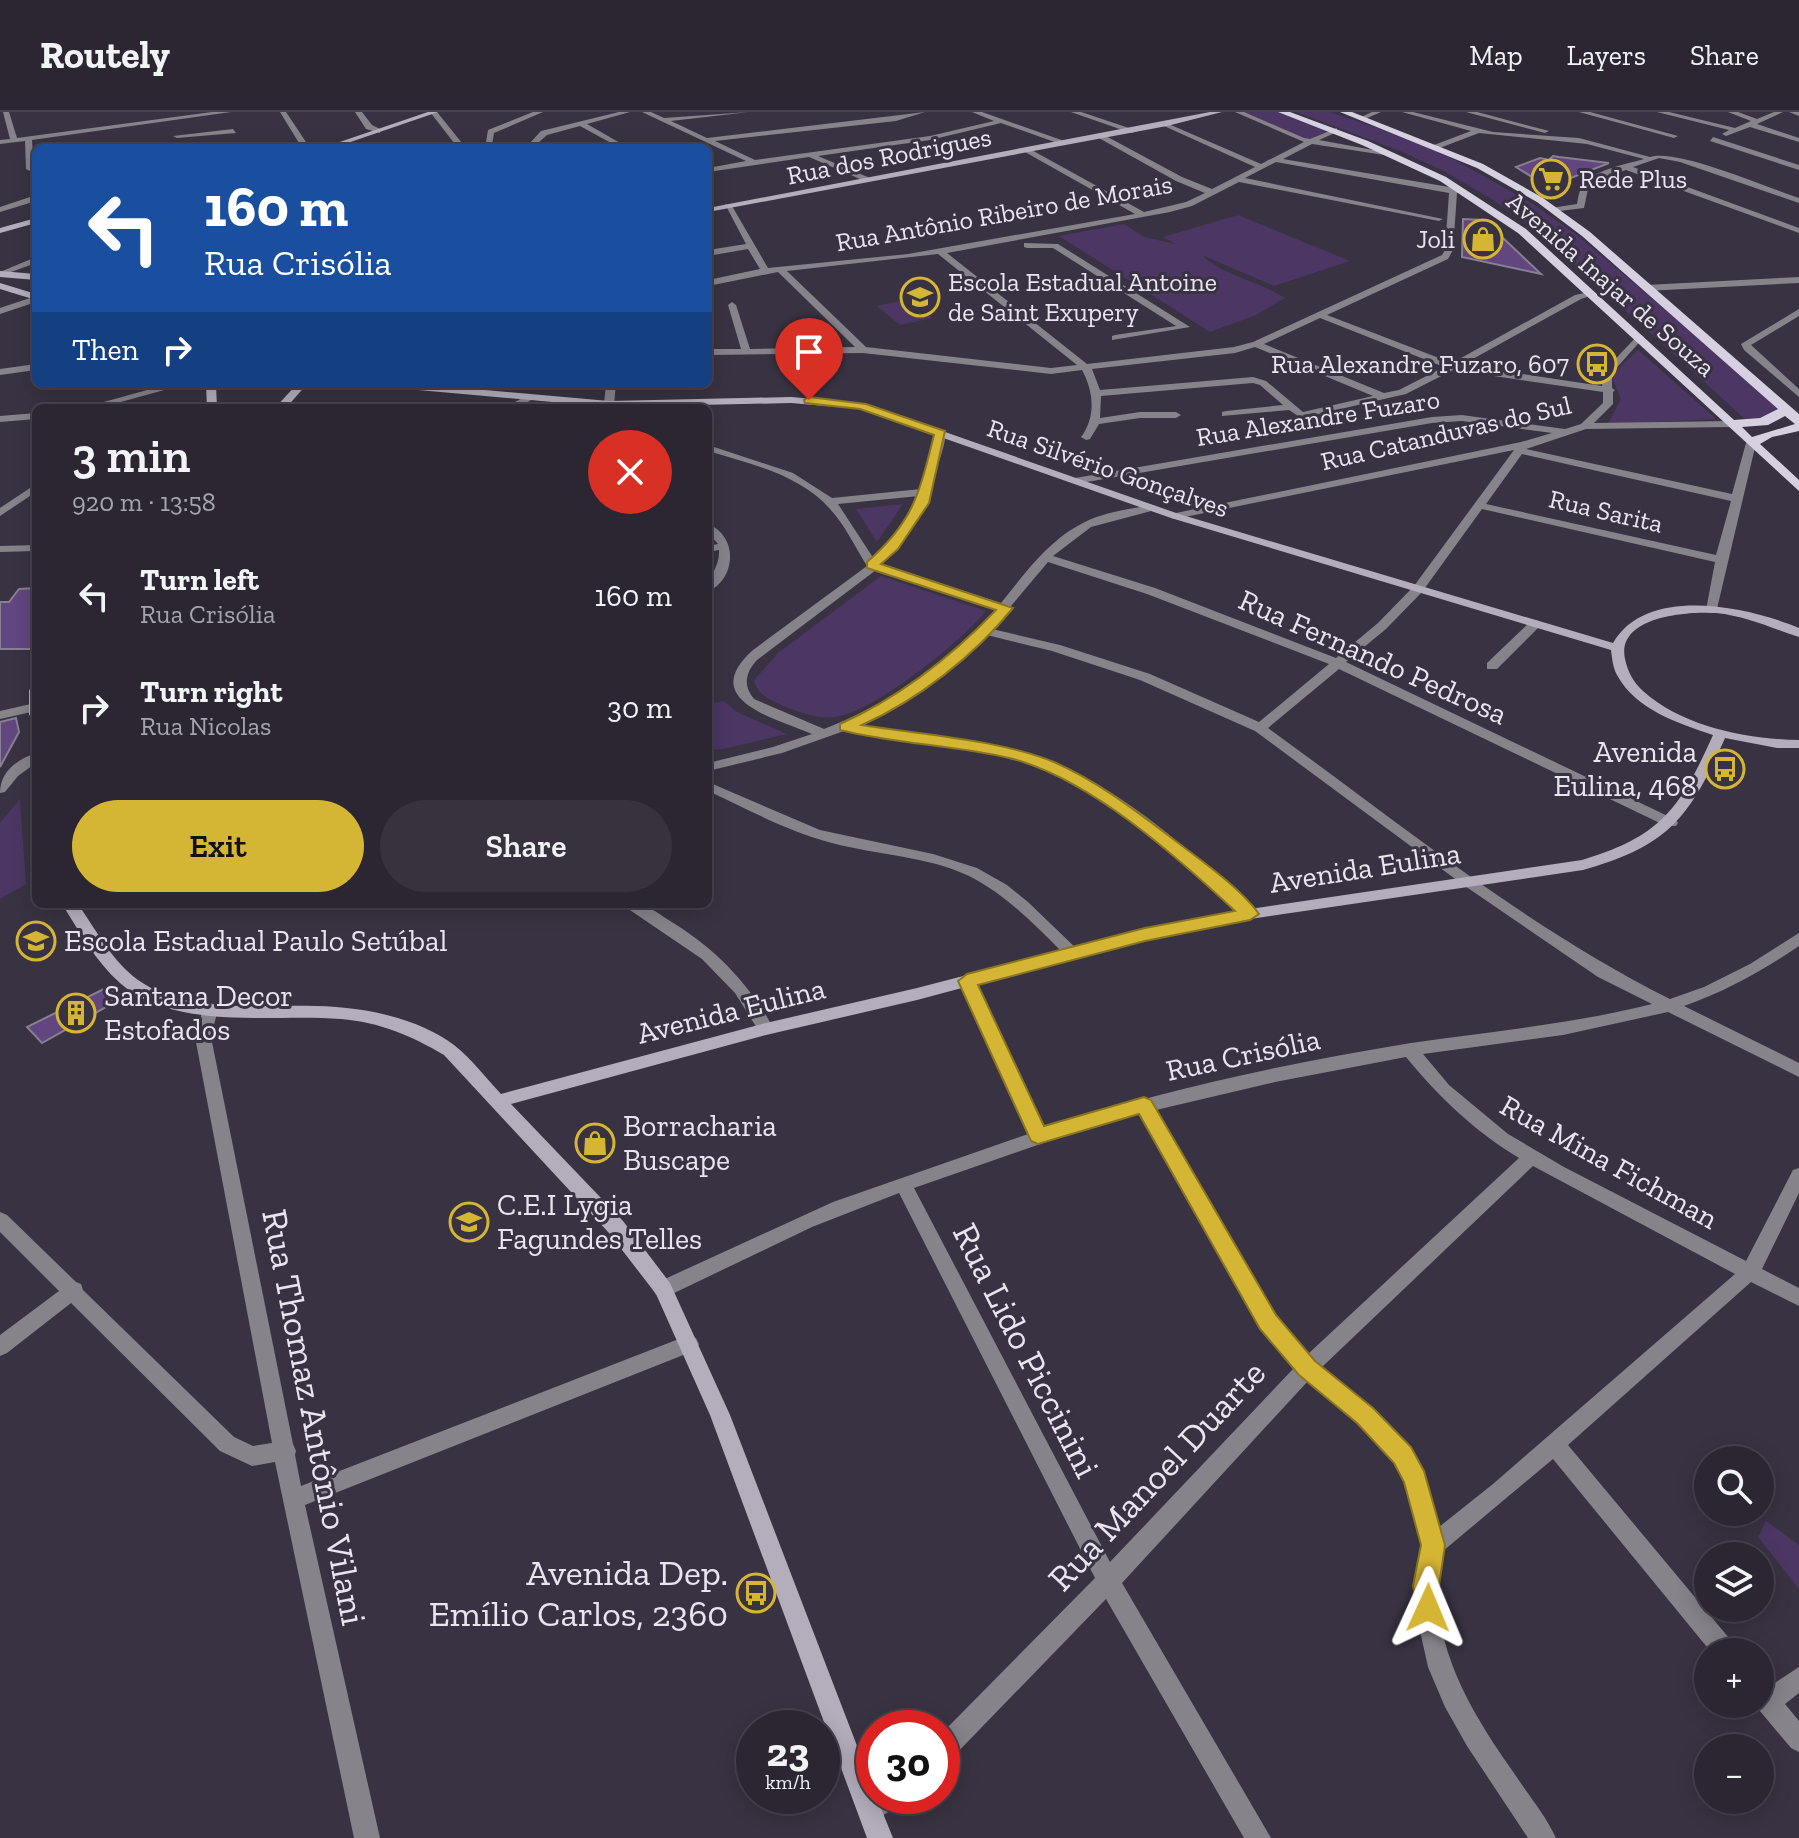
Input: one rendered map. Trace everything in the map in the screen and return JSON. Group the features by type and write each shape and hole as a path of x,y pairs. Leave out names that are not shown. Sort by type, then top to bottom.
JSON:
{"main road":[{"name":"Avenida Inajar de Souza","path":"1282,112 1391,154 1522,231 1799,487"},
{"name":"Avenida Inajar de Souza","path":"1344,112 1437,147 1500,177 1554,210 1799,421"},
{"path":"1731,424 1763,422 1787,410"},
{"path":"1751,443 1768,434 1799,427"}],"street":[{"path":"6,112 14,140"},
{"path":"0,142 167,116 228,112"},
{"path":"283,112 303,144"},
{"path":"358,112 369,127 377,131"},
{"path":"338,144 433,112 459,144"},
{"path":"486,144 489,143 491,132 540,112"},
{"path":"534,144 544,133 627,112"},
{"path":"645,112 752,161"},
{"path":"663,120 746,112"},
{"path":"878,112 907,123"},
{"path":"706,140 896,119 922,112"},
{"path":"975,112 1066,143"},
{"path":"1074,112 1134,131"},
{"name":"Rua dos Rodrigues","path":"712,209 1134,131 1219,112"},
{"path":"1238,112 1274,130 1310,142 1391,154"},
{"path":"1363,118 1378,112"},
{"path":"1405,112 1477,131 1587,142"},
{"path":"1469,112 1649,158"},
{"path":"1582,112 1674,136"},
{"path":"1660,112 1736,130"},
{"path":"1731,112 1799,140"},
{"path":"1780,112 1712,140 1799,168"},
{"path":"1792,112 1799,114"},
{"path":"167,116 180,144"},
{"path":"712,169 807,153 941,137 1002,121"},
{"path":"582,124 618,144"},
{"path":"1167,124 1261,167"},
{"path":"918,128 941,137"},
{"name":"Rua Antônio Ribeiro de Morais","path":"712,282 765,271 941,252 1178,208 1334,130"},
{"path":"177,136 233,131"},
{"path":"1437,147 1477,131"},
{"path":"1101,137 1179,179 1211,192"},
{"path":"28,138 30,169"},
{"path":"1028,150 1143,215"},
{"path":"807,153 867,180"},
{"path":"1554,210 1581,206 1588,182 1623,166 1662,156 1799,201"},
{"path":"712,352 863,350 1036,370 1086,368 1222,352 1256,344 1445,257 1449,250 1458,191 1276,160"},
{"path":"1623,166 1799,231"},
{"path":"1238,179 1439,219"},
{"path":"0,210 32,199"},
{"path":"728,206 765,271"},
{"path":"0,220 16,226"},
{"path":"0,231 32,221"},
{"path":"995,242 1007,248 1044,244 1055,246 1185,327 1115,338"},
{"path":"712,252 751,246"},
{"path":"941,252 1086,368 1096,393 1095,422 1086,437"},
{"path":"1,274 32,262"},
{"path":"781,270 863,350"},
{"path":"1,274 32,276"},
{"path":"32,276 10,280 2,287 32,297"},
{"path":"1646,288 1799,280"},
{"path":"1096,393 1259,381 1301,415 1385,397 1454,367 1590,293"},
{"path":"0,311 32,299"},
{"path":"732,305 746,351"},
{"path":"1799,312 1746,344 1799,394"},
{"path":"1318,314 1454,367 1610,390"},
{"path":"1585,426 1608,404 1610,390 1607,373 1639,337"},
{"path":"1256,344 1385,397"},
{"path":"0,372 32,368"},
{"path":"103,404 165,388"},
{"path":"284,404 298,388"},
{"name":"Rua Silvério Gonçalves","path":"458,388 609,404"},
{"path":"609,404 611,388"},
{"path":"518,404 531,397"},
{"name":"Rua Silvério Gonçalves","path":"712,405 828,401 862,406 1175,516 1617,648"},
{"path":"1226,414 1292,407"},
{"path":"1095,422 1140,415 1176,415"},
{"path":"0,419 32,416"},
{"name":"Rua Alexandre Fuzaro","path":"1075,481 1432,420 1462,418 1568,431"},
{"name":"Rua Catanduvas do Sul","path":"1175,516 1522,448 1585,426 1731,424"},
{"path":"824,734 749,702 741,693 741,676 755,657 894,546 911,524 926,492 941,434"},
{"path":"1712,610 1721,560 1751,443"},
{"path":"1260,728 1382,626 1418,589 1522,448 1738,499"},
{"path":"712,449 806,484 830,502 872,565 1006,608"},
{"path":"0,513 32,490"},
{"path":"830,502 926,492"},
{"name":"Rua Sarita","path":"1481,506 1721,560"},
{"path":"712,766 824,734 873,715 930,677 984,631 1047,558 1086,526 1151,508"},
{"path":"712,530 724,546 724,570 712,584"},
{"path":"712,548 724,546"},
{"path":"0,549 32,548"},
{"name":"Rua Fernando Pedrosa","path":"1047,558 1151,591 1337,663 1671,823"},
{"path":"1799,633 1750,616 1712,610 1676,610 1646,617 1626,630 1617,648 1620,667 1632,686 1684,722 1720,735 1759,743 1799,744"},
{"path":"1492,666 1535,624"},
{"path":"984,631 1056,648 1145,677 1260,728 1467,880 1604,973 1799,1071"},
{"path":"0,715 32,708"},
{"path":"845,727 1012,754 1048,766 1092,789 1155,833 1198,866 1250,914"},
{"name":"Avenida Eulina","path":"498,1101 766,1029 1145,934 1250,914 1583,865 1618,856 1646,843 1671,823 1697,789 1720,735"},
{"path":"0,789 13,773 32,760"},
{"path":"712,788 807,831 896,850 964,869 990,881 1073,953"},
{"path":"73,908 112,962 134,985 165,999 210,1009 341,1013 393,1022 422,1033 450,1051 616,1227 663,1289 689,1344 720,1415 856,1774"},
{"path":"637,908 663,922 721,968 747,995 766,1029"},
{"name":"Rua Crisólia","path":"663,1289 807,1221 1038,1136 1144,1105 1410,1050 1570,1027 1669,1008 1721,988 1779,954 1799,938"},
{"path":"967,981 1038,1136"},
{"name":"Rua Thomaz Antônio Vilani","path":"210,1009 203,1037 293,1499 367,1838"},
{"name":"Rua Mina Fichman","path":"1410,1050 1443,1090 1473,1117 1532,1156 1799,1298"},
{"path":"1144,1105 1268,1322 1307,1368 1365,1415 1402,1455 1415,1479 1433,1545 1426,1586 1431,1631 1440,1667 1453,1699 1475,1738 1543,1838"},
{"name":"Rua Manoel Duarte","path":"960,1732 1108,1581 1307,1368 1532,1156"},
{"path":"1433,1545 1501,1491 1751,1271 1799,1175"},
{"name":"Rua Lido Piccinini","path":"903,1184 1108,1581 1258,1838"},
{"path":"0,1220 227,1444 252,1456 286,1451"},
{"path":"0,1347 74,1290"},
{"path":"293,1499 689,1344"},
{"path":"1554,1444 1714,1638"},
{"path":"1774,1693 1799,1679"},
{"path":"1774,1710 1799,1740"},
{"path":"871,1814 880,1838"}],"shaded area":[{"path":"1238,112 1282,112 1334,130 1310,142"},
{"path":"1296,112 1330,112 1401,136 1453,159 1533,204 1577,235 1783,409 1746,420 1542,235 1493,200 1444,171 1400,151"},
{"path":"1238,215 1350,261 1274,286 1202,255 1220,268 1285,298 1256,315 1210,332 1059,236 1124,224 1144,237 1176,244 1163,237"},
{"path":"909,299 932,318 900,325 877,306"},
{"path":"1638,350 1716,419 1608,424 1621,399 1611,375"},
{"path":"903,504 877,542 856,509"},
{"path":"881,576 986,611 957,640 915,674 850,713 834,717 816,716 786,707 762,694 754,680 778,653"},
{"path":"724,701 737,712 787,734 712,750 712,703"},
{"path":"20,799 26,884 0,899 0,823"},
{"path":"1764,1526 1773,1526 1799,1545 1799,1589 1774,1557 1774,1542 1762,1542 1758,1537"}],"building":[{"name":"Rede Plus","path":"1553,156 1609,163 1548,187 1516,167 1540,158 1549,160"},
{"name":"Joli","path":"1463,219 1484,220 1541,274 1462,257"},
{"path":"32,588 32,649 0,649 0,602 9,602 19,589"},
{"path":"16,718 19,732 0,767 0,722"},
{"name":"Santana Decor Estofados","path":"108,987 122,998 42,1043 27,1027"}],"place":[{"name":"Rede Plus","path":"1551,179"},
{"name":"Joli","path":"1483,239"},
{"name":"Escola Estadual Antoine de Saint Exupery","path":"920,297"},
{"name":"Rua Alexandre Fuzaro, 607","path":"1597,364"},
{"name":"Avenida Eulina, 468","path":"1725,769"},
{"name":"Escola Estadual Paulo Setúbal","path":"36,941"},
{"name":"Santana Decor Estofados","path":"76,1013"},
{"name":"Borracharia Buscape","path":"595,1143"},
{"name":"C.E.I Lygia Fagundes Telles","path":"469,1222"},
{"name":"Avenida Dep. Emílio Carlos, 2360","path":"756,1593"}],"route":[{"path":"809,400 862,406 941,434 929,485 911,524 894,546 872,565 1006,608 965,650 930,677 873,715 845,727 1012,754 1048,766 1092,789 1155,833 1198,866 1250,914 1145,934 967,981 1038,1136 1144,1105 1268,1322 1307,1368 1365,1415 1402,1455 1415,1479 1433,1545 1426,1586 1428,1608"}]}
